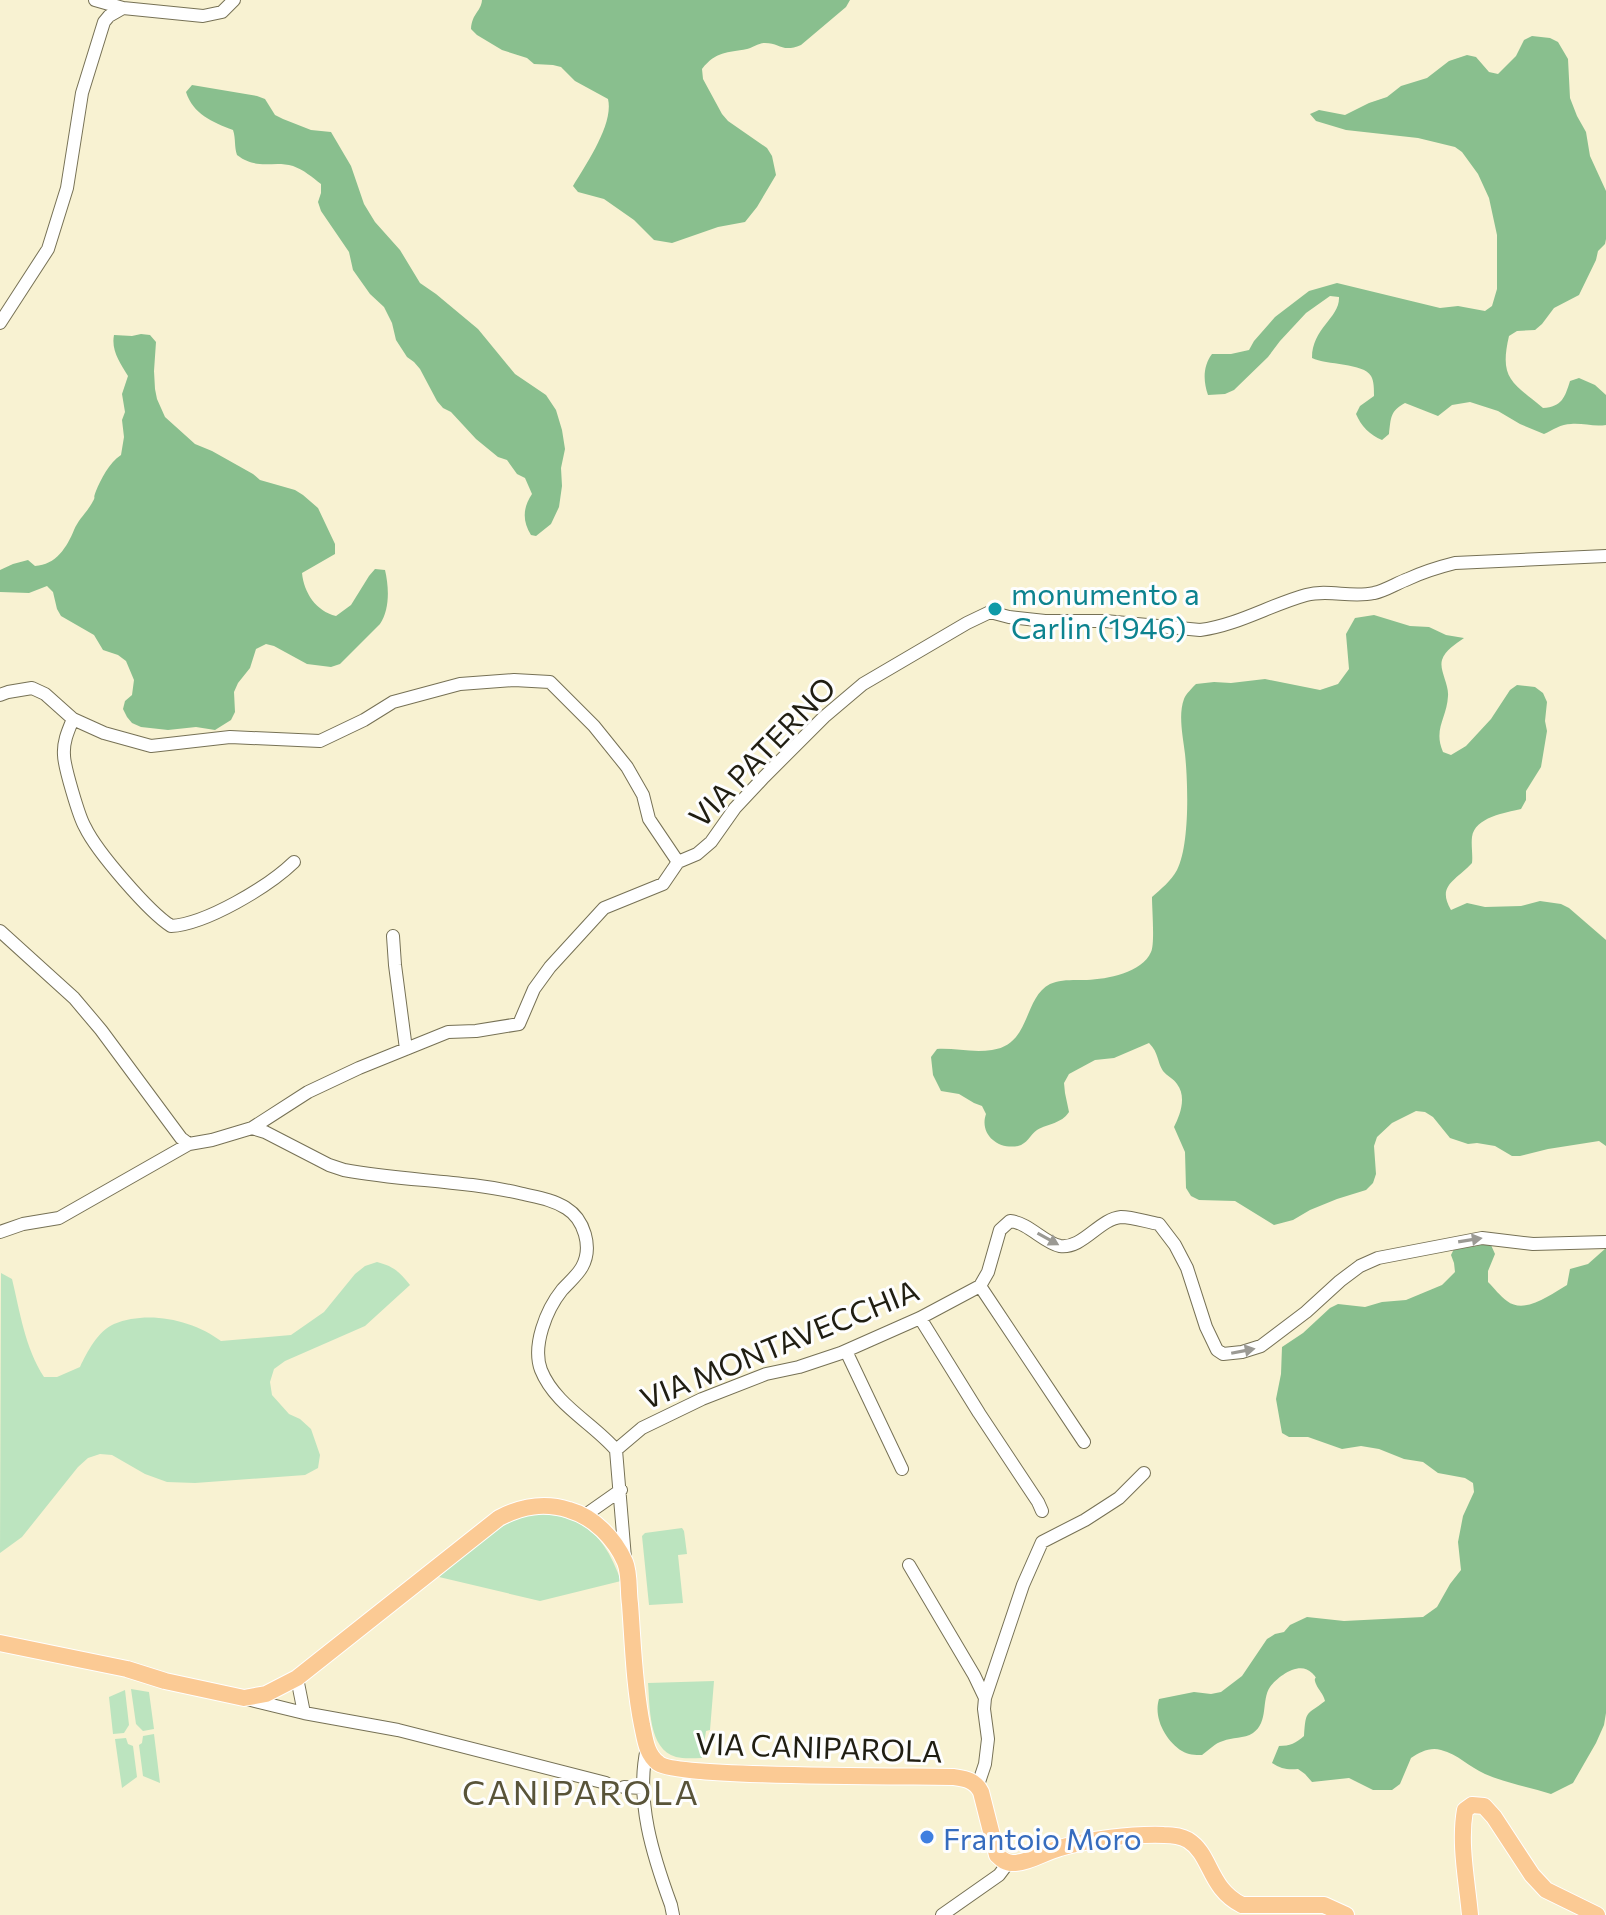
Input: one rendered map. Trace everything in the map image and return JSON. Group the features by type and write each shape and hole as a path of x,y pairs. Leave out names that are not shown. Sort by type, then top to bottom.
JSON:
{"main road":[{"path":"0,1643 127,1669 165,1681 244,1698 266,1694 297,1678 499,1518 530,1506 565,1508 591,1521 613,1543 626,1565 639,1707 647,1748"},
{"name":"VIA CANIPAROLA","path":"647,1748 662,1766 691,1771 953,1777 971,1780 978,1785 983,1799 997,1855 1008,1863"},
{"path":"1470,1915 1463,1821 1465,1810 1479,1804 1494,1817 1532,1875 1546,1890 1597,1915"},
{"path":"1008,1863 1084,1842 1137,1836 1173,1836 1188,1840 1223,1892 1242,1905 1312,1910 1324,1905 1346,1915"}],"street":[{"path":"95,0 123,8 203,16 222,12 234,0"},
{"path":"0,323 48,249 67,188 82,93 104,22 123,8"},
{"name":"VIA PATERNO","path":"0,695 32,688 45,694 73,719 104,733 151,746 230,737 320,741 393,702 460,684 514,680 550,682 594,726 627,767 643,795 649,819 678,862 697,854 711,842 735,808 772,768 863,684 990,612 1045,621 1105,621 1200,630 1230,623 1319,592 1376,593 1455,563 1606,556"},
{"path":"73,719 65,741 64,759 84,826 131,888 164,922 171,926 197,922 282,873 294,862"},
{"path":"0,1232 23,1224 59,1218 189,1144 252,1128 308,1092 448,1032 519,1024 542,978 604,908 663,884 678,862"},
{"path":"0,931 74,998 172,1127 189,1144"},
{"path":"393,936 406,1049"},
{"path":"252,1128 344,1170 494,1187 547,1199 573,1212 580,1221 586,1240 586,1255 582,1267 552,1306 539,1345 538,1358 551,1388 575,1414 607,1438 616,1450 626,1565"},
{"path":"1084,1442 980,1286 988,1272 1000,1230 1010,1221 1018,1222 1058,1246 1076,1244 1120,1217 1159,1224 1187,1268 1206,1327 1217,1350 1223,1354 1261,1346 1340,1281 1360,1266 1378,1258 1482,1238 1533,1244 1606,1242"},
{"name":"VIA MONTAVECCHIA","path":"616,1450 642,1428 732,1386 846,1351 920,1318 980,1286"},
{"path":"920,1318 1042,1511"},
{"path":"846,1351 902,1469"},
{"path":"978,1785 988,1739 985,1698 1023,1585 1042,1542 1111,1504 1144,1473"},
{"path":"591,1521 621,1490"},
{"path":"591,1521 622,1510"},
{"path":"909,1565 985,1698"},
{"path":"297,1678 304,1713"},
{"path":"244,1698 304,1713 398,1730 606,1783"},
{"path":"647,1748 642,1788 653,1848 673,1915"},
{"path":"624,1787 642,1788"},
{"path":"942,1915 999,1875 1008,1863"}],"green space":[{"path":"482,0 850,0 846,7 801,45 785,48 763,43 717,56 702,69 703,79 722,114 767,148 776,175 745,222 718,227 672,243 654,240 634,220 604,199 578,192 573,186 603,132 609,109 608,99 575,81 561,67 534,64 477,35 471,29"},
{"path":"1532,36 1558,42 1568,59 1570,98 1586,132 1590,156 1606,191 1606,239 1579,295 1554,308 1535,330 1517,331 1509,336 1507,371 1516,385 1543,408 1555,406 1562,400 1570,381 1579,378 1595,385 1606,395 1606,425 1567,424 1544,434 1498,411 1470,402 1452,405 1438,416 1405,403 1394,412 1389,434 1382,440 1366,430 1356,414 1360,406 1374,396 1371,376 1353,366 1312,358 1316,339 1338,304 1339,297 1330,296 1306,313 1234,390 1208,395 1205,374 1212,354 1249,350 1275,317 1309,291 1337,283 1440,308 1458,306 1485,311 1492,306 1497,289 1497,235 1489,198 1478,174 1462,152 1455,147 1418,138 1346,130 1316,121 1310,114 1319,110 1345,115 1387,97 1401,86 1427,78 1449,61 1467,55 1476,57 1489,72 1498,74 1516,56 1524,40"},
{"path":"192,85 257,96 265,99 275,115 283,119 311,130 331,132 351,166 364,204 375,222 400,250 420,283 478,329 515,374 546,395 556,410 565,449 559,507 551,524 536,536 531,535 525,519 525,509 532,494 525,478 517,474 507,460 498,457 476,439 437,401 420,369 396,340 384,307 353,270 349,252 321,211 318,202 321,184 293,166 252,163 237,155 233,130 204,116 189,100 186,92"},
{"path":"114,335 150,335 156,342 155,389 165,417 195,444 260,480 295,490 318,508 335,544 335,554 302,573 308,594 317,605 336,616 351,605 375,569 385,570 386,612 380,624 340,664 331,667 307,664 266,644 256,649 250,668 234,692 235,712 231,720 215,730 196,727 168,730 132,723 123,709 125,701 132,695 134,680 126,661 103,650 94,635 61,616 53,592 47,586 29,593 0,592 0,570 28,560 35,566 42,565 60,554 92,503 106,472 121,455 125,412 122,394 128,376 113,341"},
{"path":"1374,615 1464,638 1448,650 1442,660 1448,696 1439,737 1443,752 1451,755 1466,746 1517,685 1535,687 1543,693 1547,702 1547,731 1541,767 1526,791 1526,800 1521,809 1485,820 1474,830 1472,863 1450,884 1447,902 1451,910 1467,903 1485,907 1521,906 1540,901 1561,904 1606,940 1606,1146 1599,1141 1512,1156 1495,1146 1468,1144 1450,1138 1433,1117 1416,1111 1392,1123 1377,1137 1374,1146 1376,1174 1366,1190 1274,1225 1235,1201 1199,1200 1191,1196 1186,1188 1185,1152 1174,1127 1182,1095 1176,1082 1163,1071 1149,1043 1114,1058 1095,1060 1069,1074 1064,1083 1069,1112 1066,1116 1037,1130 1021,1145 1011,1147 997,1143 985,1128 986,1114 982,1106 959,1094 941,1091 933,1075 931,1057 937,1049 985,1051 1005,1046 1014,1040 1035,1000 1050,984 1114,976 1140,965 1151,952 1152,897 1175,874 1184,845 1187,780 1181,719 1186,695 1196,684 1214,682 1265,679 1320,690 1338,684 1349,669 1346,634 1355,618"},
{"path":"1482,1243 1491,1245 1495,1254 1488,1271 1488,1282 1507,1301 1522,1306 1538,1302 1567,1285 1570,1269 1588,1264 1606,1248 1606,1713 1596,1743 1573,1783 1551,1794 1493,1777 1453,1754 1433,1749 1411,1758 1400,1784 1392,1790 1373,1790 1349,1778 1312,1782 1298,1769 1285,1769 1272,1763 1279,1746 1293,1744 1304,1736 1308,1714 1325,1701 1315,1677 1302,1668 1284,1674 1270,1687 1261,1723 1253,1733 1220,1742 1202,1755 1182,1751 1162,1728 1158,1714 1159,1699 1194,1692 1221,1692 1242,1676 1267,1639 1307,1617 1344,1621 1423,1617 1437,1607 1461,1570 1458,1542 1463,1516 1474,1492 1473,1483 1465,1478 1438,1473 1423,1462 1404,1459 1379,1449 1361,1446 1342,1449 1308,1437 1289,1437 1282,1433 1276,1399 1282,1347 1330,1308 1338,1304 1365,1307 1406,1300 1442,1285 1455,1272 1451,1255 1455,1247"},
{"path":"377,1262 396,1270 410,1285 365,1326 285,1361 274,1369 270,1382 272,1395 289,1414 311,1429 320,1455 318,1468 305,1475 195,1483 167,1482 145,1474 112,1455 100,1454 88,1458 78,1467 22,1537 0,1553 1,1273 12,1279 24,1330 37,1366 44,1377 57,1377 80,1367 103,1332 127,1320 170,1319 197,1328 221,1341 291,1335 324,1312 355,1274"},
{"path":"533,1514 566,1518 590,1530 608,1551 621,1581 540,1601 439,1577 494,1531"},
{"path":"682,1528 687,1554 678,1555 683,1603 649,1605 642,1536"},
{"path":"714,1681 710,1730 706,1731 702,1758 679,1758 667,1752 660,1745 652,1726 648,1683"},
{"path":"131,1689 149,1692 154,1729 143,1731 136,1724"},
{"path":"125,1690 129,1725 124,1733 113,1734 109,1697"},
{"path":"154,1734 160,1783 143,1776 139,1745 143,1736"},
{"path":"126,1738 128,1744 133,1746 137,1777 122,1788 115,1739"}],"place":[{"name":"monumento a Carlin (1946)","path":"995,609"},
{"name":"Frantoio Moro","path":"927,1837"}],"district":[{"name":"CANIPAROLA","path":"581,1791"}]}
